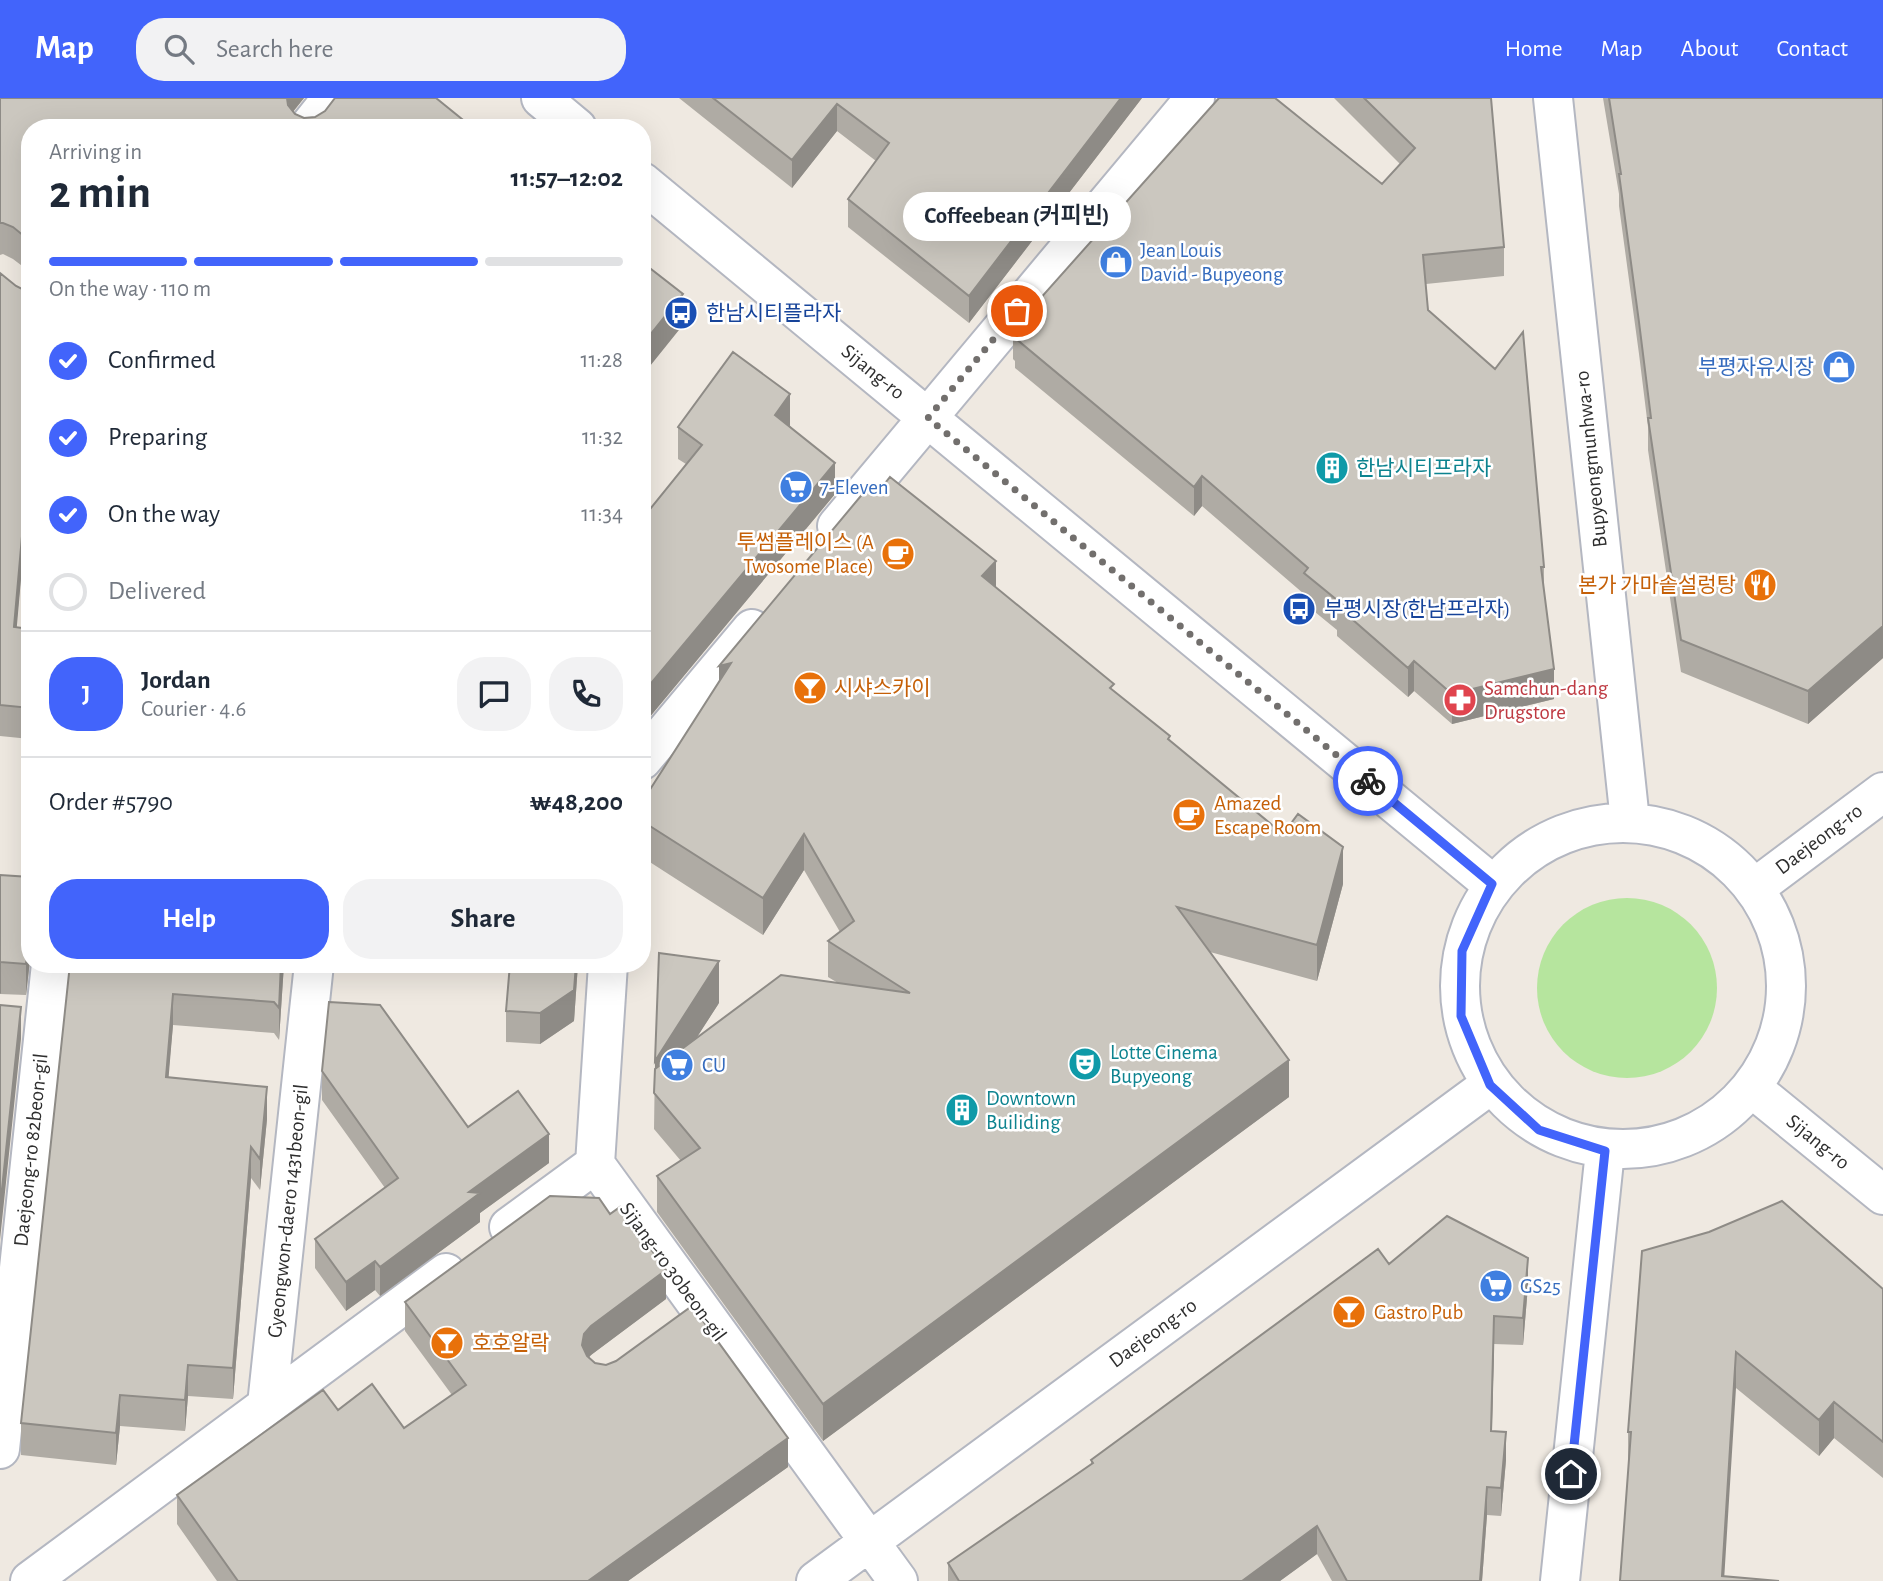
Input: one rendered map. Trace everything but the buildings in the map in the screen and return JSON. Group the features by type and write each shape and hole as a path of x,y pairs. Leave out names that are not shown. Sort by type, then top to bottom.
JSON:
{"street":[{"path":"315,119 332,98"},
{"path":"541,98 566,119"},
{"path":"812,557 1195,98"},
{"name":"Bupyeongmunhwa-ro","path":"1553,98 1630,821"},
{"name":"Sijang-ro","path":"651,189 1492,884"},
{"path":"651,749 776,600"},
{"name":"Daejeong-ro","path":"1756,887 1883,792"},
{"path":"1630,821 1661,825 1721,852 1756,887 1781,936 1783,1028 1753,1089 1717,1123 1672,1145 1605,1151 1539,1130 1490,1085 1461,1016 1462,951 1492,884 1563,831 1630,821"},
{"name":"Daejeong-ro 82beon-gil","path":"0,1449 28,1017 47,973"},
{"name":"Gyeongwon-daero 1431beon-gil","path":"267,1405 313,973"},
{"path":"30,1581 595,1164 607,973"},
{"name":"Daejeong-ro","path":"816,1581 1490,1085"},
{"name":"Sijang-ro","path":"1753,1089 1883,1195"},
{"path":"1560,1581 1605,1151"},
{"name":"Sijang-ro 30beon-gil","path":"595,1164 898,1581"},
{"path":"666,1326 697,1304"}],"green space":[{"path":"1627,898 1661,905 1677,913 1690,925 1702,938 1710,954 1717,988 1710,1022 1702,1038 1690,1051 1677,1063 1661,1071 1627,1078 1593,1071 1577,1063 1564,1051 1552,1038 1544,1022 1537,988 1544,954 1552,938 1564,925 1577,913 1593,905"}],"way so far":[{"path":"1017,311 928,418 1368,781"}],"place":[{"name":"Jean Louis David - Bupyeong","path":"1116,262"},
{"name":"Coffeebean (커피빈)","path":"1017,311"},
{"name":"한남시티플라자","path":"681,313"},
{"name":"부평자유시장","path":"1839,367"},
{"name":"한남시티프라자","path":"1332,468"},
{"name":"7-Eleven","path":"796,487"},
{"name":"투썸플레이스 (A Twosome Place)","path":"898,554"},
{"name":"본가 가마솥설렁탕","path":"1760,585"},
{"name":"부평시장(한남프라자)","path":"1299,609"},
{"name":"시샤스카이","path":"810,688"},
{"name":"Samchun-dang Drugstore","path":"1460,700"},
{"name":"Amazed Escape Room","path":"1189,815"},
{"name":"Lotte Cinema Bupyeong","path":"1085,1064"},
{"name":"CU","path":"677,1065"},
{"name":"Downtown Builiding","path":"962,1110"},
{"name":"GS25","path":"1496,1286"},
{"name":"Gastro Pub","path":"1349,1312"},
{"name":"호호알락","path":"447,1343"}],"route":[{"path":"1368,781 1492,884 1462,951 1461,1016 1490,1085 1539,1130 1605,1151 1571,1474"}]}
